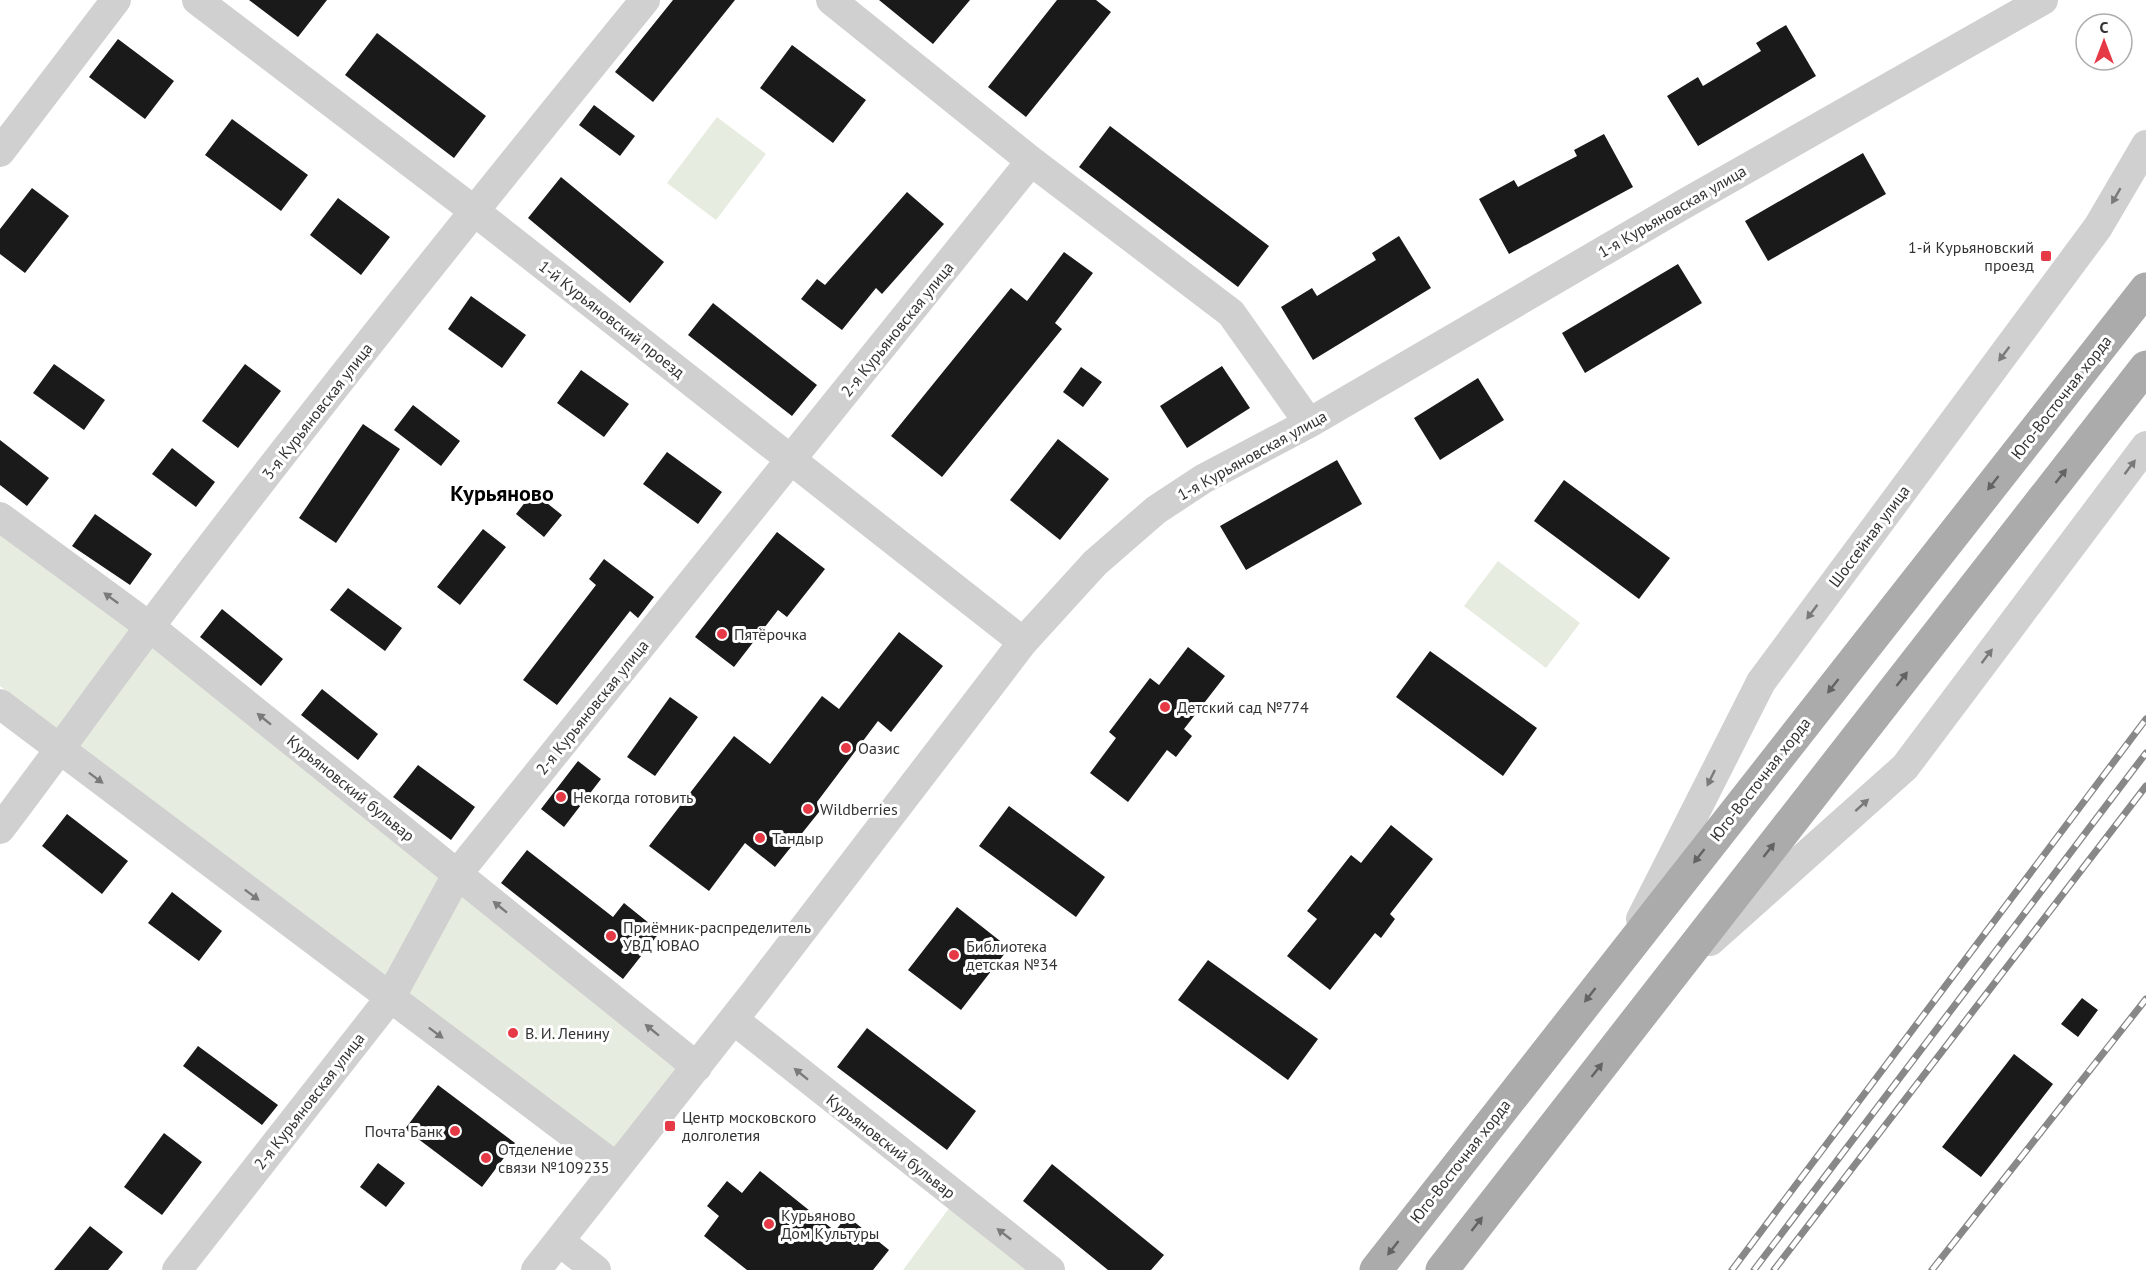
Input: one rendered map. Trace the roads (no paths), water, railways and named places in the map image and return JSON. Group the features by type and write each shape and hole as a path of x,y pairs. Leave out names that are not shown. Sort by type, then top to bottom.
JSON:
{"main road":[{"name":"Юго-Восточная хорда","path":"1376,1270 2146,289"},
{"path":"1442,1270 2146,367"}],"street":[{"path":"0,152 116,0"},
{"name":"1-й Курьяновский проезд","path":"197,0 473,210 1023,642"},
{"name":"3-я Курьяновская улица","path":"0,829 150,627 473,210 645,0"},
{"path":"831,0 1030,161 1231,313 1309,423"},
{"name":"1-я Курьяновская улица","path":"536,1270 734,1020 1023,642 1095,563 1156,510 1203,478 1309,423 1583,263 2043,0"},
{"name":"Шоссейная улица","path":"1626,949 1761,682 2098,226 2146,145"},
{"name":"2-я Курьяновская улица","path":"177,1270 390,998 458,873 1030,161"},
{"path":"1669,979 1905,766 2146,446"},
{"name":"Курьяновский бульвар","path":"0,517 150,627 697,1067"},
{"path":"0,704 616,1167"},
{"name":"Курьяновский бульвар","path":"734,1020 1050,1270"},
{"path":"559,1241 596,1270"}],"railway":[{"path":"1732,1270 2146,719"},
{"path":"1754,1270 2146,753"},
{"path":"1774,1270 2146,786"},
{"path":"1932,1270 2146,999"}],"place":[{"name":"1-й Курьяновский проезд","path":"2046,256"},
{"name":"Пятёрочка","path":"722,634"},
{"name":"Детский сад №774","path":"1165,707"},
{"name":"Оазис","path":"846,748"},
{"name":"Некогда готовить","path":"561,797"},
{"name":"Wildberries","path":"808,809"},
{"name":"Тандыр","path":"760,838"},
{"name":"Приёмник-распределитель УВД ЮВАО","path":"611,936"},
{"name":"Библиотека детская №34","path":"954,955"},
{"name":"В. И. Ленину","path":"513,1033"},
{"name":"Центр московского долголетия","path":"670,1126"},
{"name":"Почта Банк","path":"455,1131"},
{"name":"Отделение связи №109235","path":"486,1158"},
{"name":"Курьяново Дом Культуры","path":"769,1224"}],"district":[{"name":"Курьяново","path":"502,493"}]}
